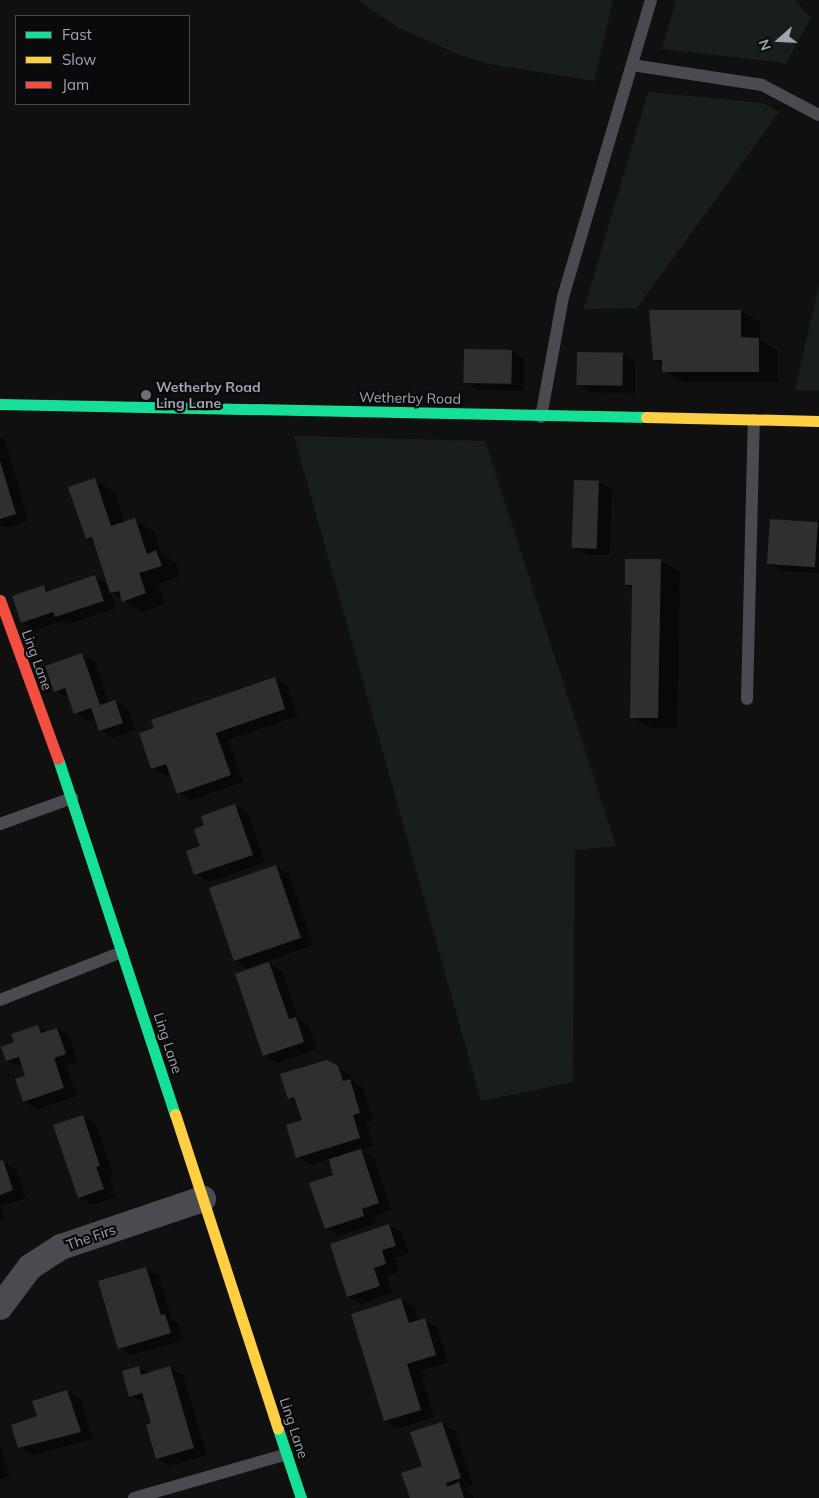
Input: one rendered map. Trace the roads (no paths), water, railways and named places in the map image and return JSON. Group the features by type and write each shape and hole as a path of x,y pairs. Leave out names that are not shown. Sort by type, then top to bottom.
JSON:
{"street":[{"name":"Wetherby Road","path":"0,404 541,417 819,421"},
{"name":"Ling Lane","path":"0,600 72,798 301,1498"},
{"name":"The Firs","path":"0,1307 30,1267 60,1247 204,1199"}],"lane":[{"path":"541,417 563,297 651,0"},
{"path":"632,64 762,85 819,115"},
{"path":"747,699 754,420"},
{"path":"0,824 72,798"},
{"path":"0,1000 122,952"},
{"path":"134,1498 287,1454"}],"place":[{"name":"Wetherby Road Ling Lane","path":"146,395"}]}
